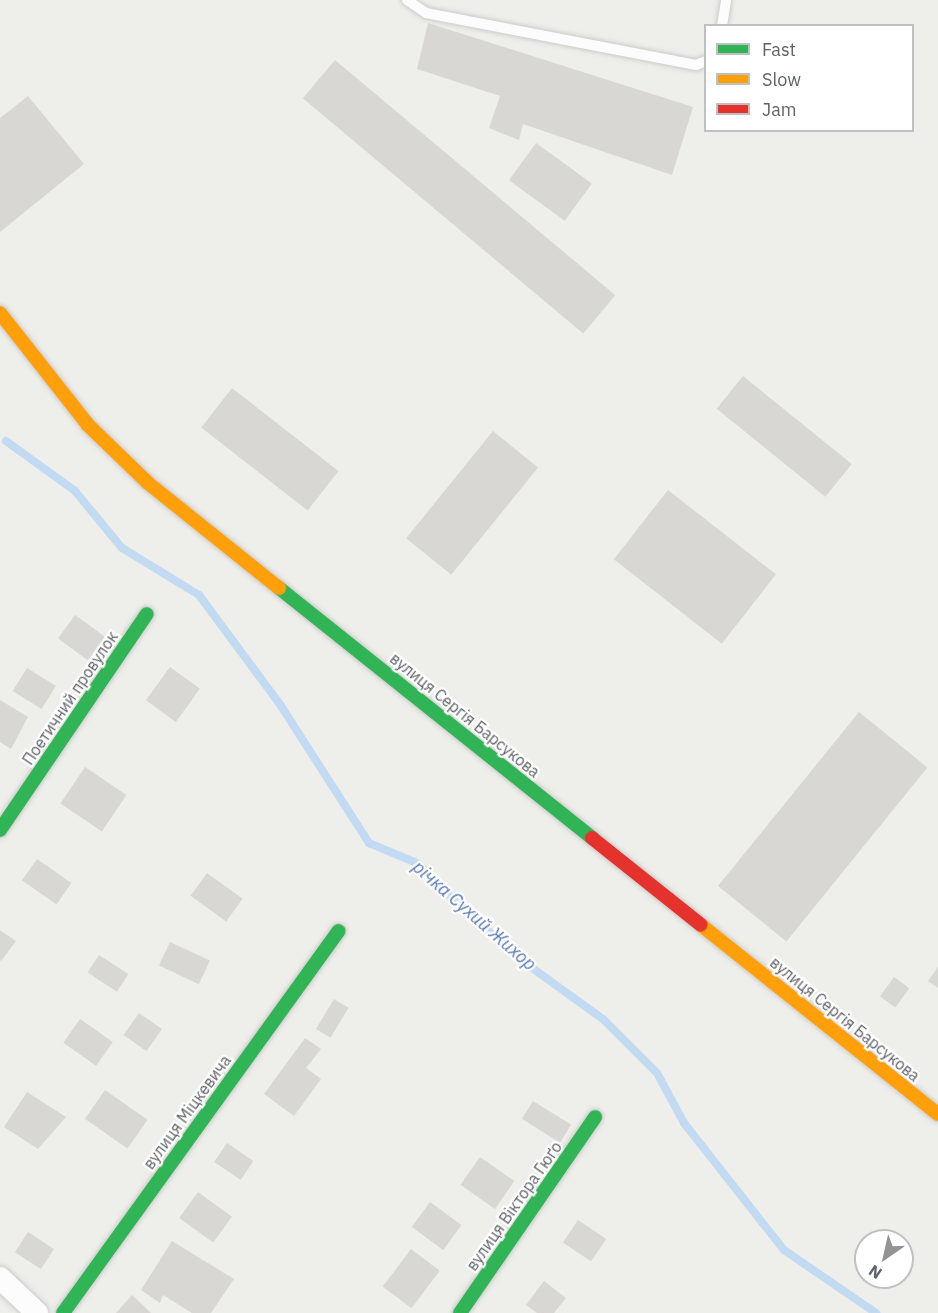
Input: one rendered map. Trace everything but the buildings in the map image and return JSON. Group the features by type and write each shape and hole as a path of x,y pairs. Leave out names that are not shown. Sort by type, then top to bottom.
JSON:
{"main road":[{"name":"вулиця Сергія Барсукова","path":"0,313 88,425 148,483 938,1114"},
{"name":"Поетичний провулок","path":"0,831 147,614"},
{"name":"вулиця Міцкевича","path":"63,1313 339,931"},
{"name":"вулиця Віктора Гюґо","path":"460,1313 595,1117"}],"street":[{"path":"0,1278 37,1313"}],"lane":[{"path":"407,0 426,13 696,65 704,61"},
{"path":"722,24 726,0"}],"waterway":[{"name":"річка Сухий Жихор","path":"6,441 75,491 122,548 199,595 281,706 369,843 419,864 468,914 535,970 604,1020 657,1073 684,1123 784,1250 876,1313"}],"traffic: fast":[{"path":"279,588 592,838"},
{"path":"0,830 147,614"},
{"path":"63,1313 339,931"},
{"path":"460,1313 595,1117"}],"traffic: slow":[{"path":"0,313 88,425 148,483 279,588"},
{"path":"701,925 938,1114"}],"traffic: jam":[{"path":"592,838 701,925"}]}
